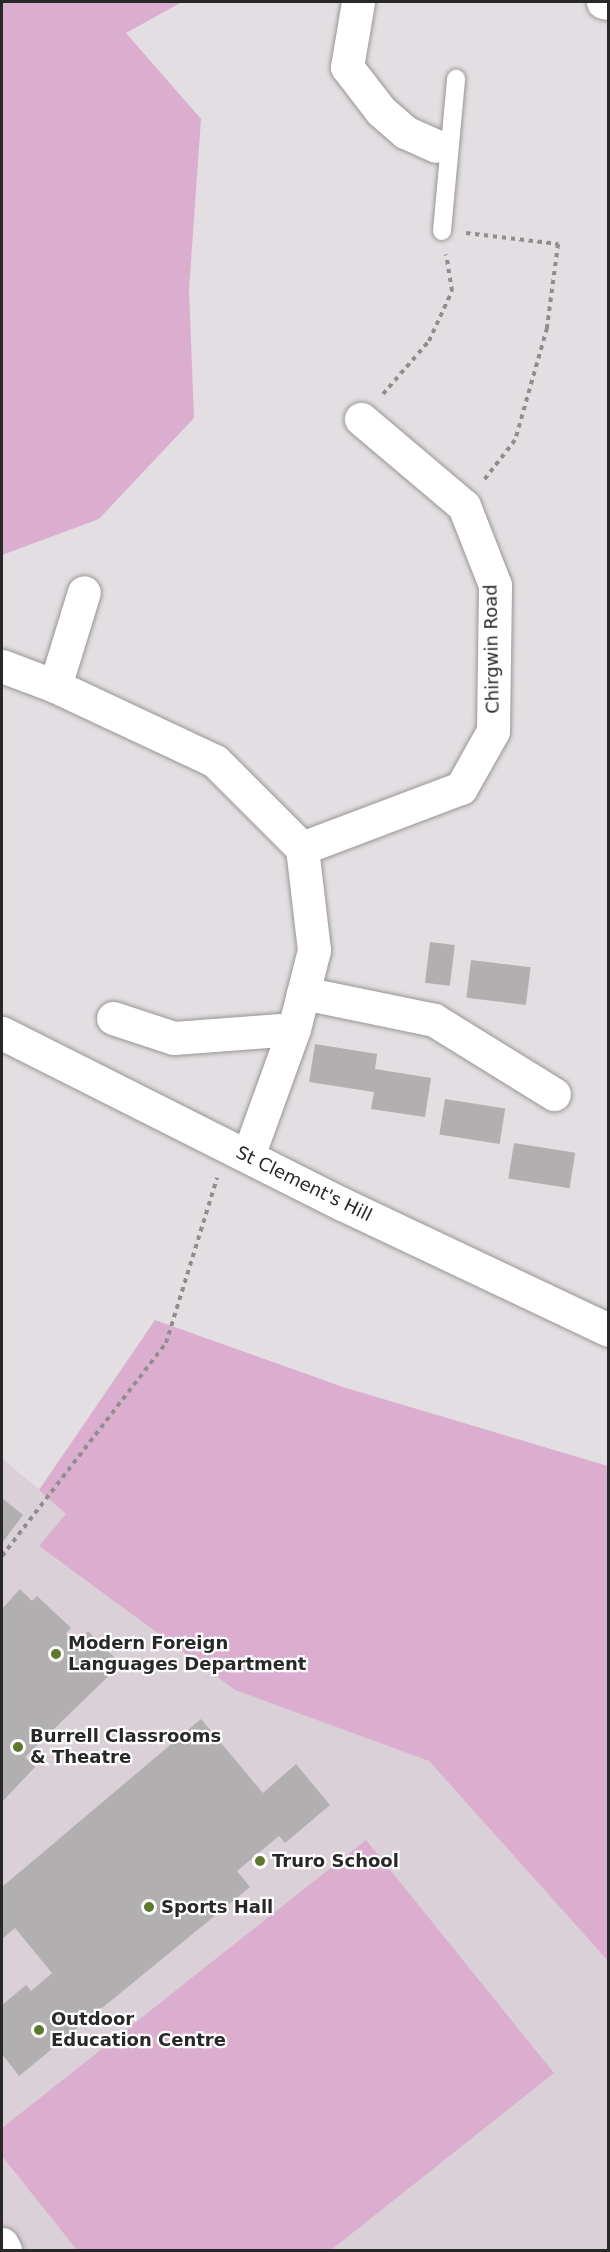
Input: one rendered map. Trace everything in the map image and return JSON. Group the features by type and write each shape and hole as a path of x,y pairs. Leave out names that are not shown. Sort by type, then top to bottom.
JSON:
{"street":[{"path":"358,2 346,67 381,111 405,132 443,147"},
{"path":"603,2 609,3"},
{"name":"Chirgwin Road","path":"302,848 461,788 494,731 495,585 464,507 361,419"},
{"path":"55,686 84,592"},
{"path":"2,666 55,686 215,761 302,848 314,950 294,1029 238,1151"},
{"path":"303,993 434,1020 554,1094"},
{"path":"113,1018 174,1038 294,1029"},
{"name":"St Clement's Hill","path":"2,1034 609,1330"},
{"path":"2,2244 5,2250"}],"lane":[{"path":"442,231 443,147 456,79"}],"path":[{"path":"361,419 429,341 452,291 442,231 558,244 547,328 515,440 464,507"},
{"path":"2,1556 166,1343 238,1151"}],"shaded area":[{"path":"2,2 182,2 126,33 201,119 189,290 194,418 99,519 2,555"},
{"path":"155,1320 343,1387 608,1466 608,1961 429,1761 235,1690 39,1546 66,1514 39,1490"},
{"name":"Truro School","path":"2,1458 67,1514 39,1546 235,1690 429,1761 608,1961 608,2250 2,2250"},
{"path":"366,1840 554,2073 331,2250 77,2250 2,2156 2,2128"}],"building":[{"path":"430,942 455,945 450,986 425,983"},
{"path":"471,960 531,967 526,1005 466,998"},
{"path":"315,1044 377,1054 375,1069 431,1078 425,1117 371,1109 374,1092 309,1082"},
{"path":"445,1099 505,1109 500,1144 439,1135"},
{"path":"514,1143 575,1153 570,1188 508,1179"},
{"path":"2,1498 23,1515 2,1543"},
{"name":"Modern Foreign Languages Department","path":"20,1589 32,1601 37,1596 71,1628 66,1633 76,1643 88,1631 121,1664 25,1757 35,1767 2,1802 2,1609"},
{"path":"201,1719 263,1793 296,1764 330,1805 285,1843 279,1836 237,1871 250,1887 19,2076 2,2054 2,2005 26,1985 31,1991 52,1973 15,1928 2,1939 2,1887"}],"place":[{"name":"Modern Foreign Languages Department","path":"56,1654"},
{"name":"Burrell Classrooms & Theatre","path":"18,1747"},
{"name":"Truro School","path":"260,1861"},
{"name":"Sports Hall","path":"149,1907"},
{"name":"Outdoor Education Centre","path":"39,2030"}]}
